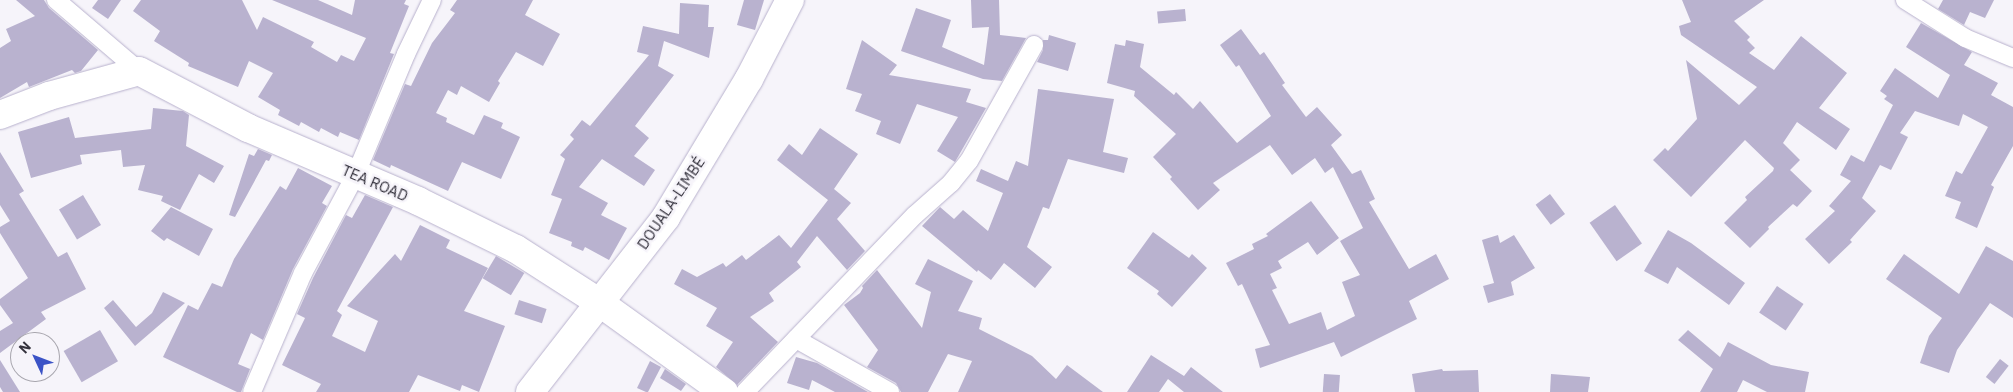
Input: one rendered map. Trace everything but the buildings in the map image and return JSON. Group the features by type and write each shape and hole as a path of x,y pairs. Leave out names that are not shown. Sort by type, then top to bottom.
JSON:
{"main road":[{"name":"DOUALA-LIMBÉ","path":"530,392 666,217 749,79 790,0"},
{"name":"TEA ROAD","path":"139,71 248,128 355,176 418,201 516,249 600,303 724,392"},
{"path":"0,115 50,96 139,71"}],"street":[{"path":"58,0 139,71"},
{"path":"252,392 303,274 355,176 406,54 432,0"},
{"path":"1905,0 1965,38 2013,58"},
{"path":"745,392 914,215 951,184 969,161 1034,45"},
{"path":"796,339 890,392"}]}
